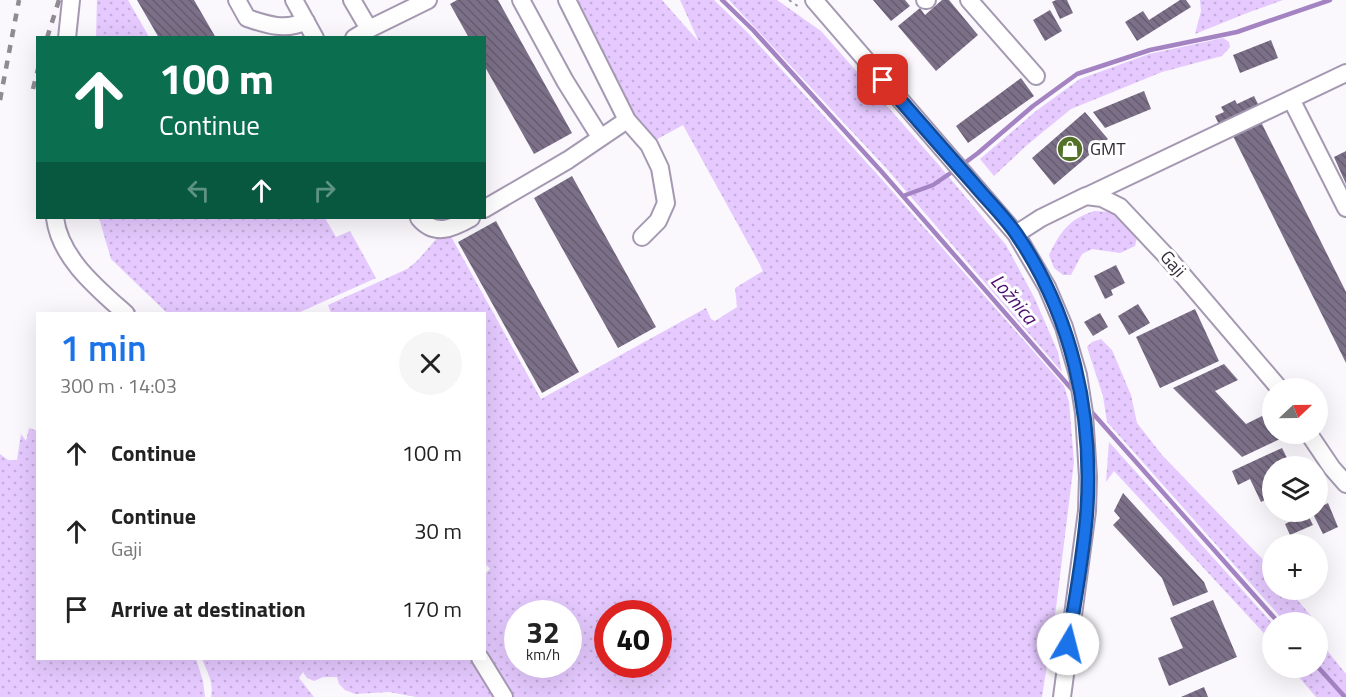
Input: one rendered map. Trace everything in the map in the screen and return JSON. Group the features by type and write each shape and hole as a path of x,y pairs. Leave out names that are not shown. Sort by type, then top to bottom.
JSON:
{"street":[{"path":"68,36 71,0"},
{"path":"237,0 247,18 267,25 288,27 306,21"},
{"path":"294,0 314,36"},
{"path":"352,0 362,33 428,0"},
{"path":"521,0 565,81 600,137"},
{"path":"567,0 627,120 648,145 660,168 666,203 658,221 642,237"},
{"path":"814,0 1016,234 1047,287 1064,327 1078,375 1087,436 1087,511 1062,697"},
{"path":"969,0 1036,76"},
{"path":"1016,234 1041,218 1086,196 1346,73"},
{"path":"1291,99 1346,208"},
{"path":"486,208 568,160 627,120"},
{"name":"Gaji","path":"1086,196 1102,198 1120,207 1169,259 1270,378"},
{"path":"56,219 67,252 104,294 124,312"},
{"path":"420,219 432,229 444,230 469,219"},
{"path":"1316,444 1346,484"},
{"path":"481,660 504,697"}],"shaded area":[{"path":"97,0 128,0 148,36 96,36"},
{"path":"574,0 662,0 699,42 680,0 714,0 748,33 877,174 1064,386 1069,402 1074,462 1056,608 1042,697 512,697 486,654 486,573 490,569 486,564 486,312 331,312 328,305 407,269 439,236 449,233 541,399 706,308 711,319 715,321 737,307 735,288 763,271 683,125 652,142 644,133"},
{"path":"729,0 777,0 821,31 1006,245 1034,297 1058,352 1062,372 886,168"},
{"path":"1200,0 1283,0 1195,34 1201,11"},
{"path":"1223,38 1229,42 1230,47 1222,56 1162,72 1071,109 994,176 980,159 1036,111 1080,79 1149,54"},
{"path":"1094,211 1111,212 1127,224 1137,237 1135,246 1120,253 1092,249 1082,254 1071,275 1063,275 1054,268 1049,255 1066,227 1085,214"},
{"path":"99,219 326,219 336,237 350,231 376,278 300,312 166,312 111,259"},
{"path":"1101,339 1112,350 1131,395 1137,423 1162,455 1262,559 1262,596 1107,422 1103,396 1087,347 1092,342"},
{"path":"29,428 36,430 36,660 196,660 205,697 0,697 0,454 8,460 17,460 21,434 26,441"},
{"path":"1109,442 1262,612 1262,631 1114,471 1106,482"},
{"path":"1265,600 1297,600 1308,612 1276,612"},
{"path":"1328,652 1346,674 1346,697 1316,697 1300,678 1328,678"},
{"path":"202,660 470,660 494,697 416,697 389,692 355,694 345,690 339,684 337,677 323,677 314,681 307,678 303,672 299,678 314,697 211,697 211,682"}],"building":[{"path":"137,0 194,0 215,36 158,36"},
{"path":"457,0 498,0 572,133 534,154 486,69 486,36 468,36 450,4"},
{"path":"873,0 905,0 910,6 891,21"},
{"path":"942,0 949,0 978,35 936,71 898,26 920,8 925,15"},
{"path":"1067,0 1073,13 1060,19 1052,2"},
{"path":"1180,0 1186,0 1191,7 1137,41 1125,22 1143,11 1149,20"},
{"path":"1050,10 1062,31 1045,41 1033,20"},
{"path":"1271,40 1278,58 1240,73 1233,55"},
{"path":"1021,78 1034,96 968,143 956,126"},
{"path":"1144,91 1151,109 1105,128 1093,112"},
{"path":"1254,96 1260,108 1220,127 1215,116 1224,112 1221,107 1235,100 1237,104"},
{"name":"GMT","path":"1085,112 1108,139 1054,185 1032,158"},
{"path":"1261,122 1346,292 1346,363 1233,136"},
{"path":"1346,151 1346,184 1334,157"},
{"path":"572,176 656,327 618,348 534,198"},
{"path":"496,221 579,372 542,393 458,242"},
{"path":"1116,265 1125,283 1111,290 1113,295 1105,299 1094,276"},
{"path":"1138,304 1150,323 1129,335 1118,316"},
{"path":"1195,309 1219,361 1160,388 1136,337"},
{"path":"1100,313 1108,327 1093,336 1084,322"},
{"path":"1224,364 1238,380 1215,391 1246,424 1262,416 1262,444 1269,444 1242,457 1173,388"},
{"path":"1282,448 1286,456 1265,456"},
{"path":"1262,457 1262,502 1250,479 1238,485 1232,471"},
{"path":"1123,493 1204,582 1208,592 1173,606 1162,578 1113,525 1120,518 1114,511"},
{"path":"1328,503 1338,527 1323,534 1317,522 1328,522"},
{"path":"1312,522 1313,525 1290,534 1285,524"},
{"path":"1213,600 1237,657 1169,686 1158,658 1183,648 1170,618"},
{"path":"1204,687 1208,697 1181,697"}],"waterway":[{"name":"Ložnica","path":"722,0 753,30 881,171 1076,394"},
{"path":"962,165 1033,106 1077,74 1150,50 1237,32 1330,0"},
{"path":"903,196 933,185 955,170"},
{"name":"Ložnica","path":"1089,409 1269,612"},
{"name":"Ložnica","path":"1328,678 1345,697"}],"railway":[{"path":"0,100 19,0"},
{"path":"48,36 59,0"},
{"path":"33,89 36,77"}],"place":[{"name":"GMT","path":"1070,149"}],"route":[{"path":"883,80 1016,234 1047,287 1064,327 1078,375 1087,436 1088,477 1087,511 1068,644"}]}
